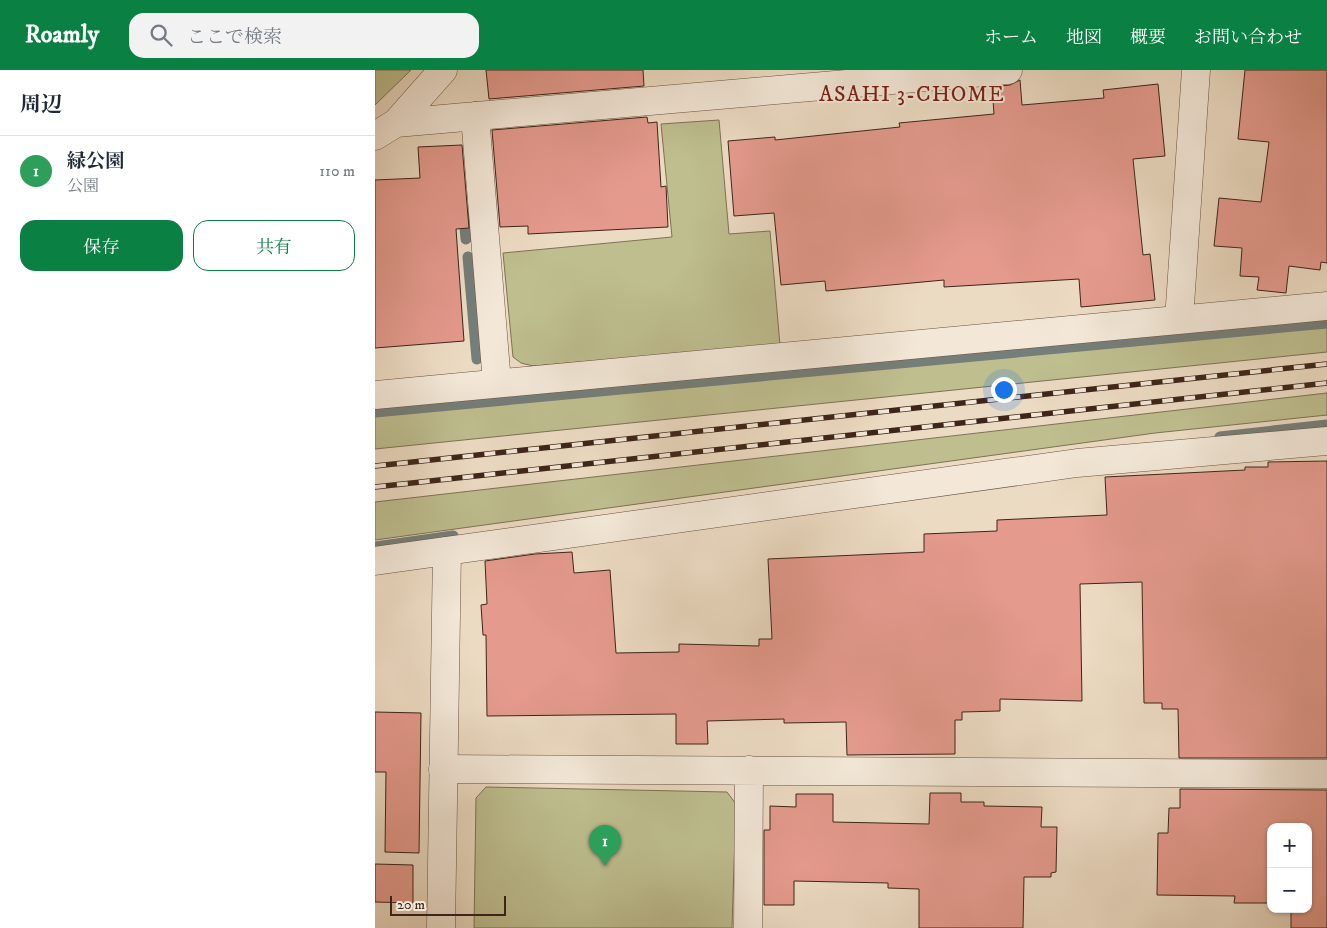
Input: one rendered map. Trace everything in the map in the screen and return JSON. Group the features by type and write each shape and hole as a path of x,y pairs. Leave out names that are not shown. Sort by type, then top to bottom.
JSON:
{"street":[{"path":"385,129 443,70"},
{"path":"385,129 475,116 1008,70"},
{"path":"1179,320 1196,70"},
{"path":"475,116 497,384"},
{"path":"375,395 1327,306"},
{"path":"375,561 1077,462 1327,441"},
{"path":"441,928 447,551"},
{"path":"443,769 1327,774"},
{"path":"748,928 749,770"}],"green space":[{"path":"375,70 411,70 375,105"},
{"path":"719,120 729,234 770,231 780,345 533,366 521,363 513,357 503,253 672,237 661,124"},
{"path":"1327,326 1327,352 375,449 375,416"},
{"path":"1327,393 1327,415 1155,433 375,540 375,502"},
{"path":"486,787 727,792 736,804 732,928 474,928 476,798"}],"building":[{"path":"486,70 643,70 644,86 489,99"},
{"path":"1245,70 1327,70 1327,263 1321,262 1320,270 1289,266 1286,293 1257,290 1259,277 1240,276 1242,248 1214,246 1219,198 1261,202 1269,142 1238,139"},
{"path":"1020,80 1022,105 1104,98 1103,90 1158,84 1165,156 1133,159 1143,255 1150,254 1155,300 1081,307 1079,279 944,287 944,280 826,291 825,281 781,285 774,213 734,216 728,141 775,137 775,140 900,127 899,123 994,114 992,87 1010,85"},
{"path":"647,117 648,123 657,122 661,187 666,186 668,227 528,234 528,226 500,227 492,130"},
{"path":"462,145 469,228 456,229 464,341 375,348 375,180 420,178 418,147"},
{"path":"1327,461 1327,758 1179,758 1178,709 1162,709 1162,703 1144,703 1142,582 1080,584 1082,701 1000,699 1000,711 962,712 962,720 955,720 955,754 847,755 846,722 784,723 784,719 707,721 708,744 676,744 676,714 487,716 486,635 483,635 481,605 487,604 485,561 535,554 572,552 574,573 610,570 616,653 679,652 679,644 759,646 759,639 772,639 768,559 924,552 924,534 997,531 997,520 1107,515 1105,477 1245,470 1245,467 1268,467 1268,462"},
{"path":"375,712 421,713 419,853 385,852 386,772 375,772"},
{"path":"1180,789 1327,790 1327,928 1291,928 1291,913 1312,913 1312,823 1267,823 1267,903 1234,903 1235,896 1157,895 1158,833 1168,833 1169,808 1180,808"},
{"path":"930,793 961,793 961,802 984,802 984,806 1042,807 1041,827 1057,827 1056,872 1051,873 1051,877 1024,877 1023,928 919,928 919,889 888,888 888,883 794,881 794,905 764,905 764,830 770,830 770,806 796,807 796,794 833,794 833,822 929,824"},
{"path":"375,864 413,865 413,903 375,902"}],"waterway":[{"path":"464,215 466,239"},
{"path":"468,257 477,359"},
{"path":"375,412 1327,323"},
{"path":"1220,437 1327,425"},
{"path":"375,547 453,536"}],"railway":[{"path":"375,466 1327,364"},
{"path":"375,487 1327,383"}],"place":[{"name":"緑公園","path":"605,866"}],"district":[{"name":"ASAHI 3-CHOME","path":"912,94"}]}
